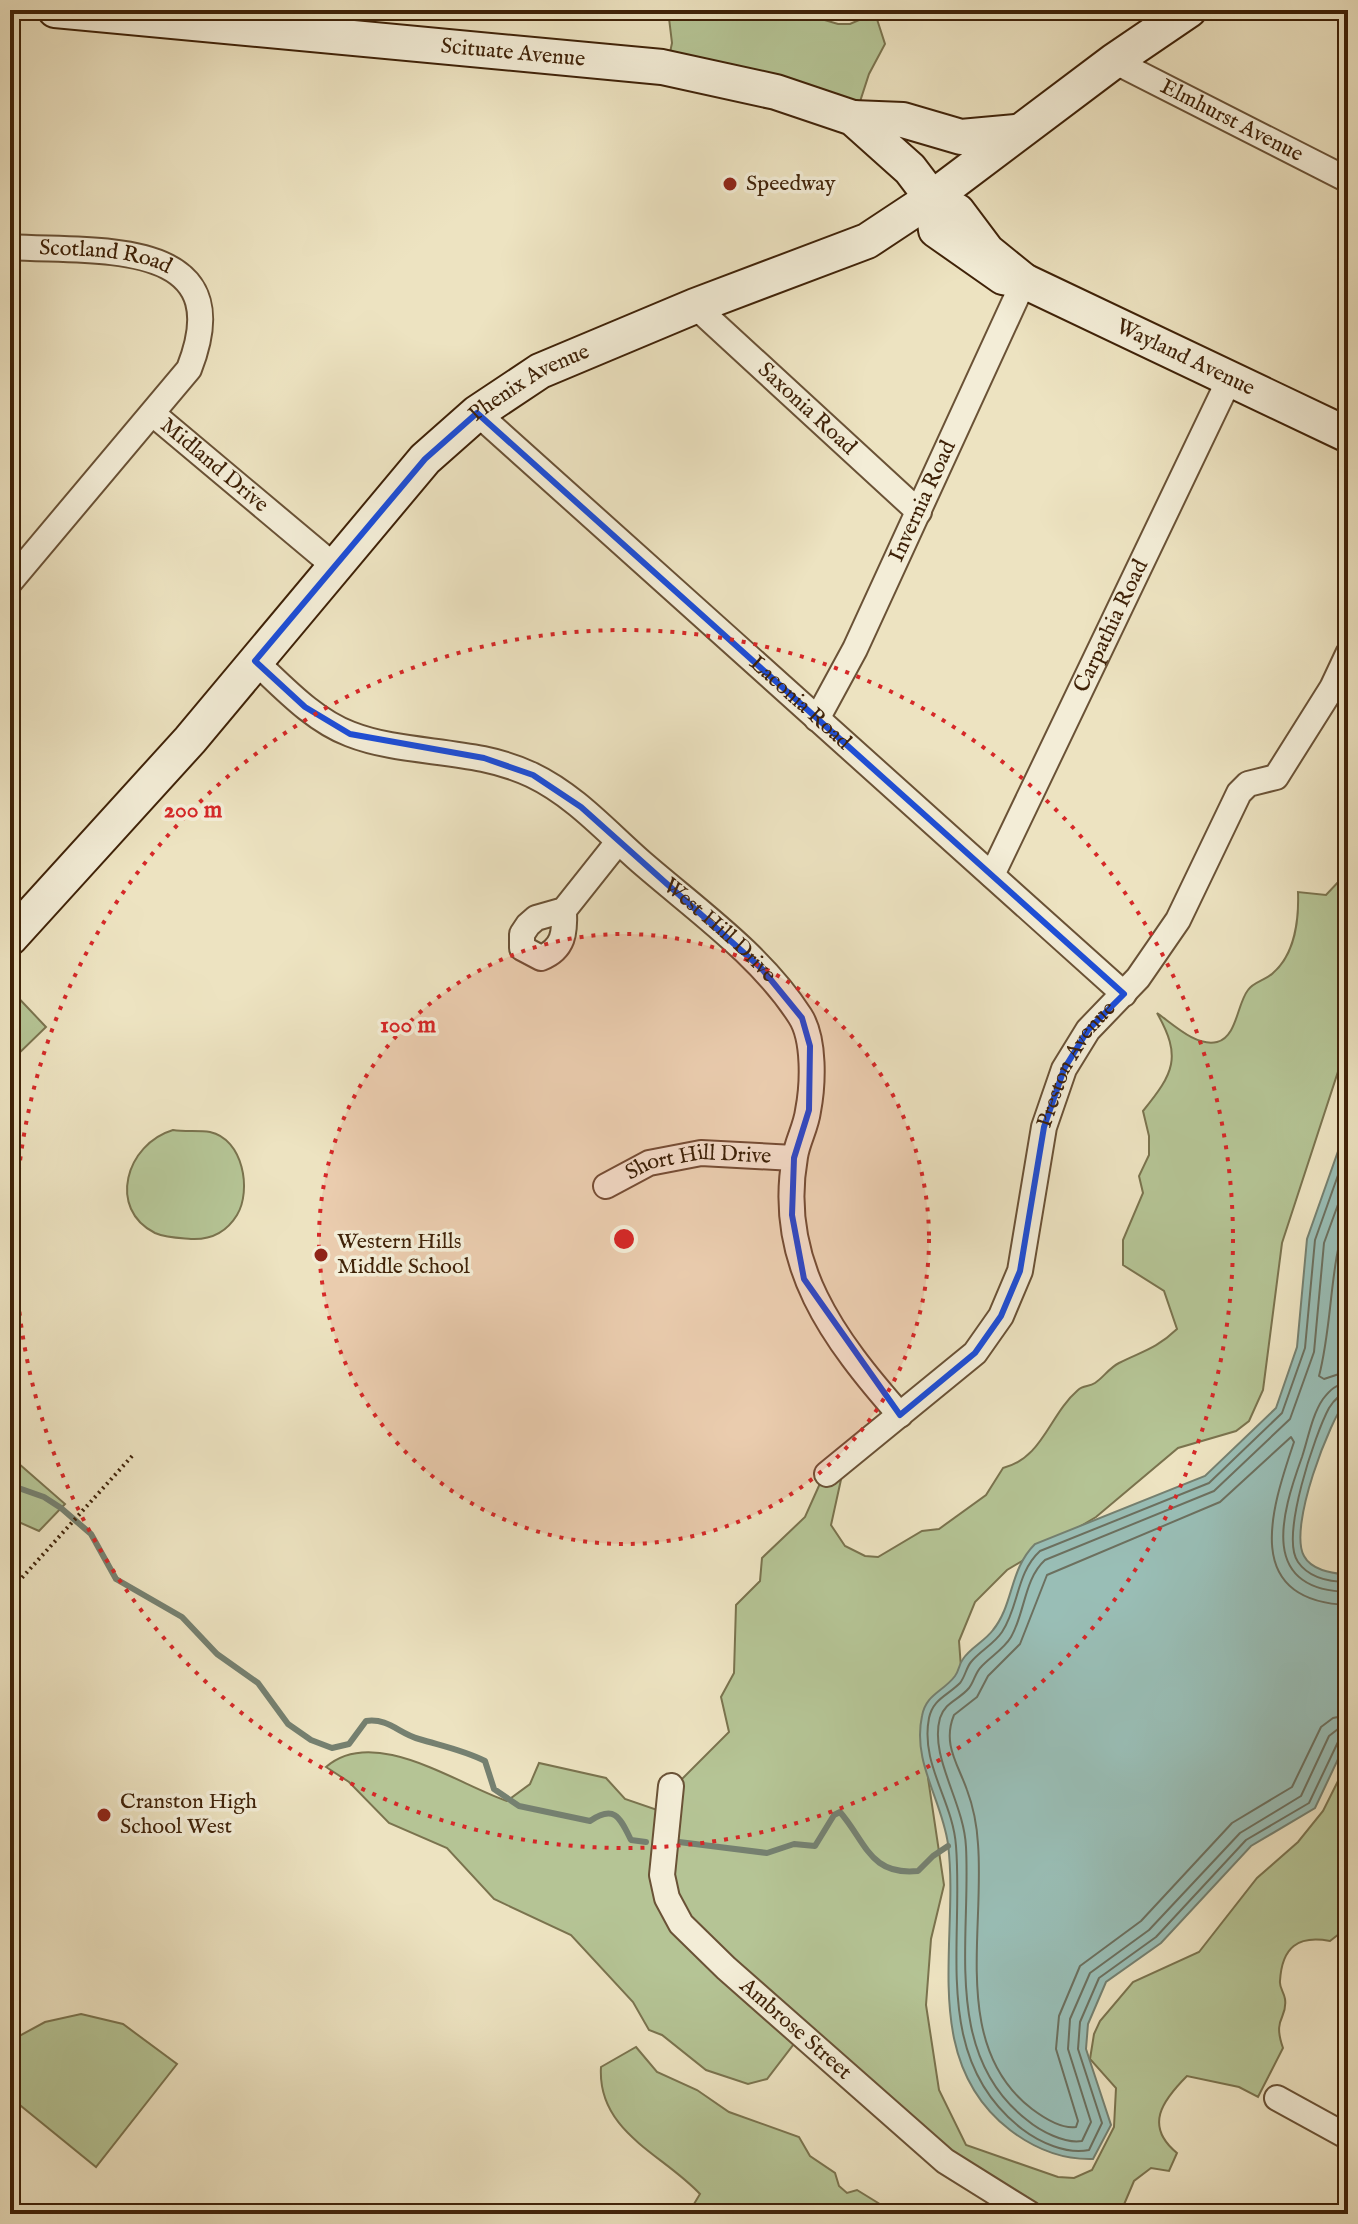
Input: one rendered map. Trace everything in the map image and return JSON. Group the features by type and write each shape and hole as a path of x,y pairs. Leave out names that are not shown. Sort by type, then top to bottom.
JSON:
{"main road":[{"name":"Scituate Avenue","path":"55,10 320,22 662,67 735,81 853,118 910,169 932,198"},
{"name":"Phenix Avenue","path":"10,938 190,740 333,565 425,459 477,413 540,371 695,306 867,241 932,198 1114,61 1189,10"},
{"path":"853,118 903,120 961,137 982,138 1021,131"},
{"name":"Wayland Avenue","path":"932,198 957,211 987,251 1024,281 1348,435"}],"street":[{"name":"Elmhurst Avenue","path":"1114,61 1348,180"},
{"name":"Scotland Road","path":"10,247 138,256 179,270 197,301 197,348 189,369 153,414"},
{"name":"Invernia Road","path":"817,719 855,649 1024,281"},
{"name":"Saxonia Road","path":"695,306 919,512"},
{"name":"Carpathia Road","path":"992,875 1230,378"},
{"name":"Laconia Road","path":"477,413 1124,994"},
{"name":"Midland Drive","path":"10,582 153,414 333,565"},
{"name":"Preston Avenue","path":"827,1474 975,1353 1001,1316 1020,1271 1044,1127 1064,1069 1088,1030 1124,994 1178,920 1239,793 1248,784 1276,777 1340,692 1348,654"},
{"name":"West Hill Drive","path":"255,661 305,707 350,734 484,758 533,775 581,807 762,969 802,1018 810,1046 809,1110 794,1158 792,1215 804,1279 825,1316 874,1385 900,1415"},
{"path":"564,910 618,842"},
{"name":"Short Hill Drive","path":"606,1186 649,1163 701,1153 794,1158"},
{"name":"Ambrose Street","path":"671,1786 662,1875 667,1898 681,1924 726,1968 945,2161 1030,2214"},
{"path":"1277,2098 1348,2137"}],"path":[{"path":"10,1591 133,1455"}],"highlighted area":[{"path":"477,413 1124,994 1088,1030 1064,1069 1044,1127 1020,1271 1001,1316 975,1353 900,1415 804,1279 792,1215 794,1158 809,1110 810,1046 802,1018 762,969 581,807 533,775 484,758 350,734 305,707 255,661 425,459"}],"green space":[{"path":"668,10 791,10 838,24 850,24 875,13 885,44 869,74 854,120 666,72 672,43"},
{"path":"1341,879 1348,882 1348,1041 1282,1243 1263,1390 1249,1421 1236,1431 1178,1448 1096,1517 1007,1570 975,1602 959,1641 965,1721 928,1778 944,1885 931,1939 926,2005 939,2090 966,2145 1058,2177 1074,2178 1092,2170 1114,2127 1116,2088 1090,2059 1094,2034 1100,2021 1133,1982 1199,1952 1257,1878 1298,1842 1323,1811 1348,1761 1348,1927 1330,1941 1301,1942 1288,1952 1281,1969 1280,1983 1285,2006 1279,2030 1283,2048 1258,2097 1239,2087 1187,2076 1170,2095 1160,2114 1161,2133 1177,2153 1169,2171 1151,2168 1134,2181 1120,2214 1017,2214 797,2040 767,2079 748,2084 706,2070 662,2035 649,2030 633,2002 571,1935 494,1899 447,1848 389,1823 349,1782 326,1767 346,1756 368,1752 391,1755 416,1762 507,1801 530,1784 539,1763 606,1778 625,1799 663,1812 674,1787 729,1732 721,1697 734,1673 736,1605 760,1581 762,1558 805,1517 822,1479 842,1475 831,1525 845,1546 865,1556 878,1557 922,1531 939,1529 986,1495 1003,1468 1017,1463 1037,1446 1078,1390 1095,1383 1115,1365 1156,1345 1177,1329 1164,1291 1123,1265 1123,1240 1143,1193 1139,1176 1149,1155 1149,1136 1143,1111 1162,1086 1171,1064 1170,1042 1157,1013 1185,1034 1201,1041 1209,1043 1224,1039 1233,1027 1248,990 1273,973 1286,956 1296,924 1298,892 1326,895"},
{"path":"10,989 46,1027 10,1062"},
{"path":"173,1130 206,1131 221,1137 230,1144 242,1167 242,1205 228,1226 211,1237 191,1239 160,1235 140,1222 131,1209 127,1194 128,1178 134,1162 157,1137"},
{"path":"10,1456 65,1504 39,1531 21,1523 10,1524"},
{"path":"81,2014 123,2024 177,2064 96,2167 10,2097 10,2041 45,2022"},
{"path":"636,2047 657,2072 697,2090 729,2112 799,2137 810,2156 835,2173 839,2186 847,2193 857,2190 896,2214 688,2214 700,2194 621,2125 610,2109 603,2089 601,2067"}],"water":[{"path":"1348,1123 1348,1397 1331,1428 1313,1475 1301,1523 1301,1542 1304,1556 1312,1565 1348,1575 1348,1738 1315,1808 1251,1846 1161,1943 1106,1982 1088,2024 1086,2049 1111,2125 1093,2159 1059,2155 1029,2143 1010,2130 981,2101 963,2069 953,2034 949,1996 948,1844 924,1765 920,1733 922,1716 931,1698 950,1681 966,1655 990,1634 1000,1620 1020,1565 1035,1544 1205,1476 1276,1408 1297,1347 1307,1239"}],"waterway":[{"path":"10,1485 44,1497 61,1508 91,1534 116,1579 182,1617 217,1654 258,1683 288,1724 311,1740 332,1748 349,1744 366,1721 381,1722 485,1761 494,1789 519,1806 590,1821 611,1814 620,1820 631,1840 646,1842"},
{"path":"679,1842 767,1853 794,1844 815,1846 834,1815 840,1812 871,1855 889,1868 918,1871 948,1846"}],"place":[{"name":"Speedway","path":"730,184"},
{"name":"Western Hills Middle School","path":"321,1255"},
{"name":"Cranston High School West","path":"104,1815"}]}
